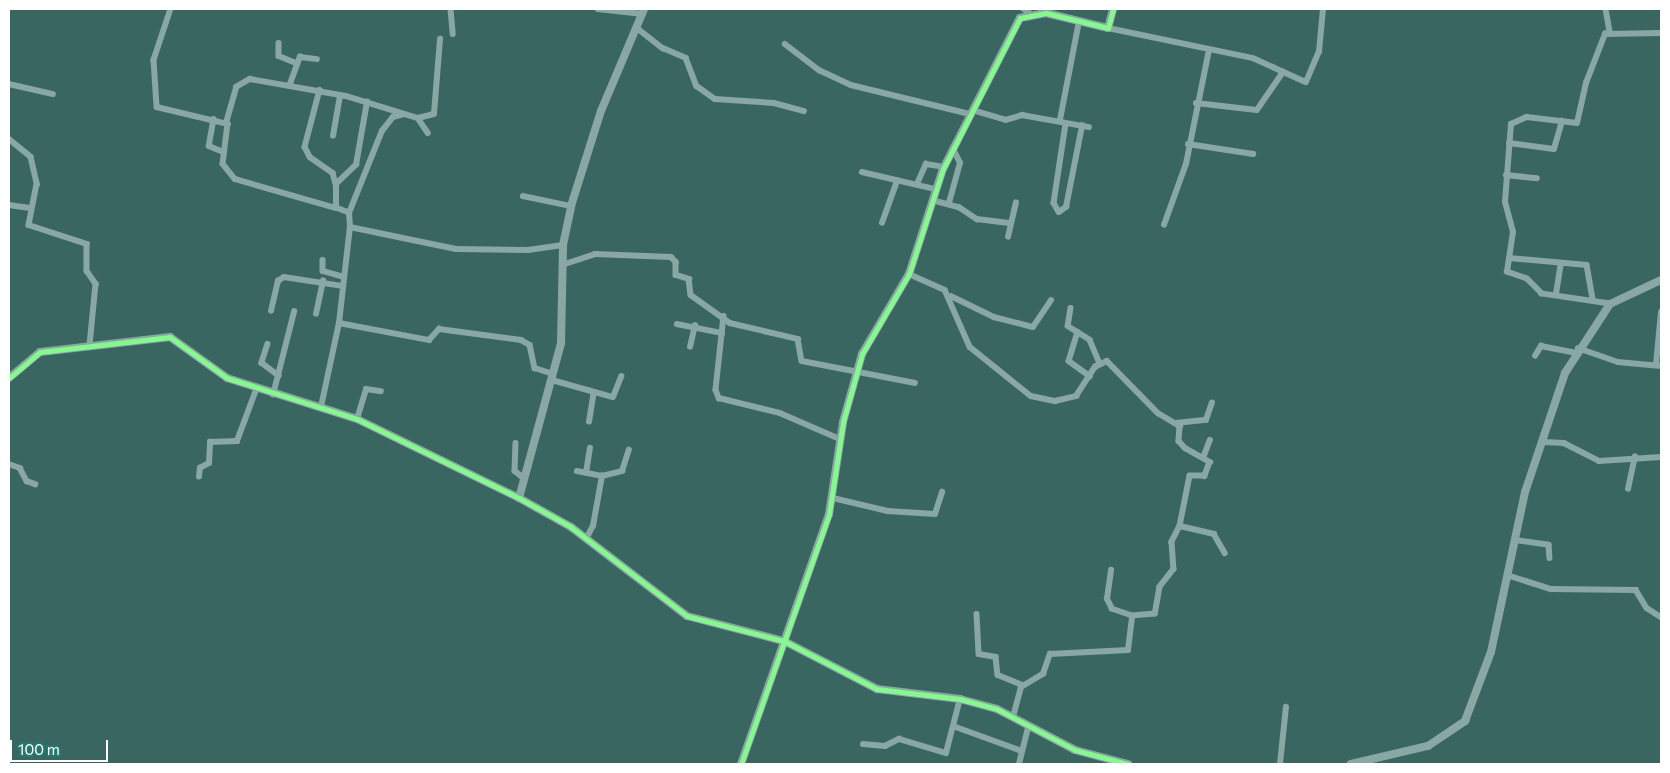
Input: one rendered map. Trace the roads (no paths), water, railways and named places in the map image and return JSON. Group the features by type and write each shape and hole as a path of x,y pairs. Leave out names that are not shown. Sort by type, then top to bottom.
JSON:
{"street":[{"path":"171,9 154,60 155,103 162,109 226,122"},
{"path":"451,9 453,34"},
{"path":"519,498 562,343 565,264 563,245 571,206 601,111 644,11 598,9"},
{"path":"1108,28 1113,9"},
{"path":"741,764 833,498 840,439 856,373 872,335 909,274 935,189 952,149 1020,18 1027,11 1047,11 1108,28 1253,58 1283,72 1310,80 1319,52 1323,9"},
{"path":"1606,9 1610,31 1602,41 1586,83 1578,122 1518,118 1511,124 1505,206 1513,232 1509,258 1509,274 1527,279 1542,294 1593,299 1610,304"},
{"path":"1060,120 1079,21"},
{"path":"637,28 663,48 686,58 697,86 715,99 774,102 804,111"},
{"path":"1610,31 1661,32"},
{"path":"418,118 436,111 440,39"},
{"path":"279,43 279,56 296,63"},
{"path":"785,44 819,70 852,85 1006,120 1022,115 1060,120 1066,124 1089,127"},
{"path":"1164,225 1186,164 1196,103 1209,50"},
{"path":"290,84 296,63 303,55 317,59"},
{"path":"1196,103 1257,110 1283,72"},
{"path":"349,213 235,179 224,168 224,152 230,132 226,122 241,83 250,79 290,84 367,102 418,118 428,133"},
{"path":"9,84 53,94"},
{"path":"320,90 306,147 310,156 333,173 336,184 336,208"},
{"path":"333,136 340,96"},
{"path":"336,184 356,165 367,102"},
{"path":"321,407 339,323 350,227 349,213 387,122 406,114"},
{"path":"214,119 209,146 224,152"},
{"path":"1509,143 1554,149 1562,121"},
{"path":"1066,124 1054,203 1059,212 1066,207 1082,126"},
{"path":"9,140 31,156 37,184 28,223 32,228 86,241 87,271 96,284 90,345"},
{"path":"1188,144 1253,154"},
{"path":"949,203 960,163 952,149"},
{"path":"917,184 926,164 944,167"},
{"path":"862,172 935,189"},
{"path":"1506,175 1537,178"},
{"path":"882,222 897,181"},
{"path":"523,196 571,206"},
{"path":"932,200 949,203 976,219 1011,223"},
{"path":"1008,236 1016,203"},
{"path":"9,205 30,208"},
{"path":"350,227 456,249 528,250 563,245"},
{"path":"565,264 595,254 671,257 676,262 676,275 689,279 691,294 724,316 730,323 798,339 802,361 915,383"},
{"path":"1509,258 1588,266 1593,299"},
{"path":"323,260 324,271 344,277"},
{"path":"1556,294 1561,264"},
{"path":"909,274 938,285 951,296 994,317 1034,327 1050,300"},
{"path":"271,311 280,279 323,281 344,286"},
{"path":"1351,764 1428,746 1465,722 1491,652 1515,540 1544,442 1577,351 1610,304 1661,280"},
{"path":"316,314 323,281"},
{"path":"951,296 970,348 1031,396 1066,400 1076,396 1100,363"},
{"path":"1071,308 1068,326 1090,340 1100,363"},
{"path":"273,396 294,312"},
{"path":"1535,356 1541,346 1577,351 1618,362 1659,365 1661,312"},
{"path":"724,316 719,398 780,414 840,439"},
{"path":"339,323 429,340 439,330 521,340 530,345 535,368 552,377 594,392 613,396 621,377"},
{"path":"677,324 695,326 722,333"},
{"path":"690,348 695,326"},
{"path":"1078,332 1069,361 1090,376"},
{"path":"9,378 40,352 170,337 227,378 273,396 321,407 357,419 519,498 586,539 687,616 784,641 877,689 960,699 1013,717 1028,727 1075,750 1128,764"},
{"path":"268,344 262,363 279,376"},
{"path":"1100,363 1114,364 1158,413 1181,428 1182,445 1210,463 1207,474 1190,476 1180,526 1172,542 1172,575 1159,591 1159,607 1153,616 1132,616 1108,603 1111,570"},
{"path":"357,419 366,389 382,391"},
{"path":"199,477 200,468 209,463 210,442 237,441 256,390"},
{"path":"589,422 594,392"},
{"path":"1176,423 1206,420 1212,403"},
{"path":"1203,458 1210,440"},
{"path":"1544,442 1564,442 1599,462 1634,457 1661,457"},
{"path":"516,443 515,471 525,479"},
{"path":"586,473 590,448"},
{"path":"577,471 602,476 622,472 629,450"},
{"path":"1628,489 1634,457"},
{"path":"9,464 20,468 27,481 35,484"},
{"path":"586,539 593,526 602,476"},
{"path":"833,498 888,511 935,514 942,492"},
{"path":"1180,526 1214,534 1225,553"},
{"path":"1515,540 1549,545 1550,558"},
{"path":"1507,575 1552,588 1636,590 1647,608 1661,617"},
{"path":"977,614 979,654 996,658 998,675 1023,685"},
{"path":"1013,717 1023,685 1043,674 1050,654 1128,650 1132,616"},
{"path":"863,744 885,746 899,739 945,753 956,727 960,699"},
{"path":"1280,764 1286,707"},
{"path":"956,727 1022,751"},
{"path":"1019,764 1028,727"}]}
